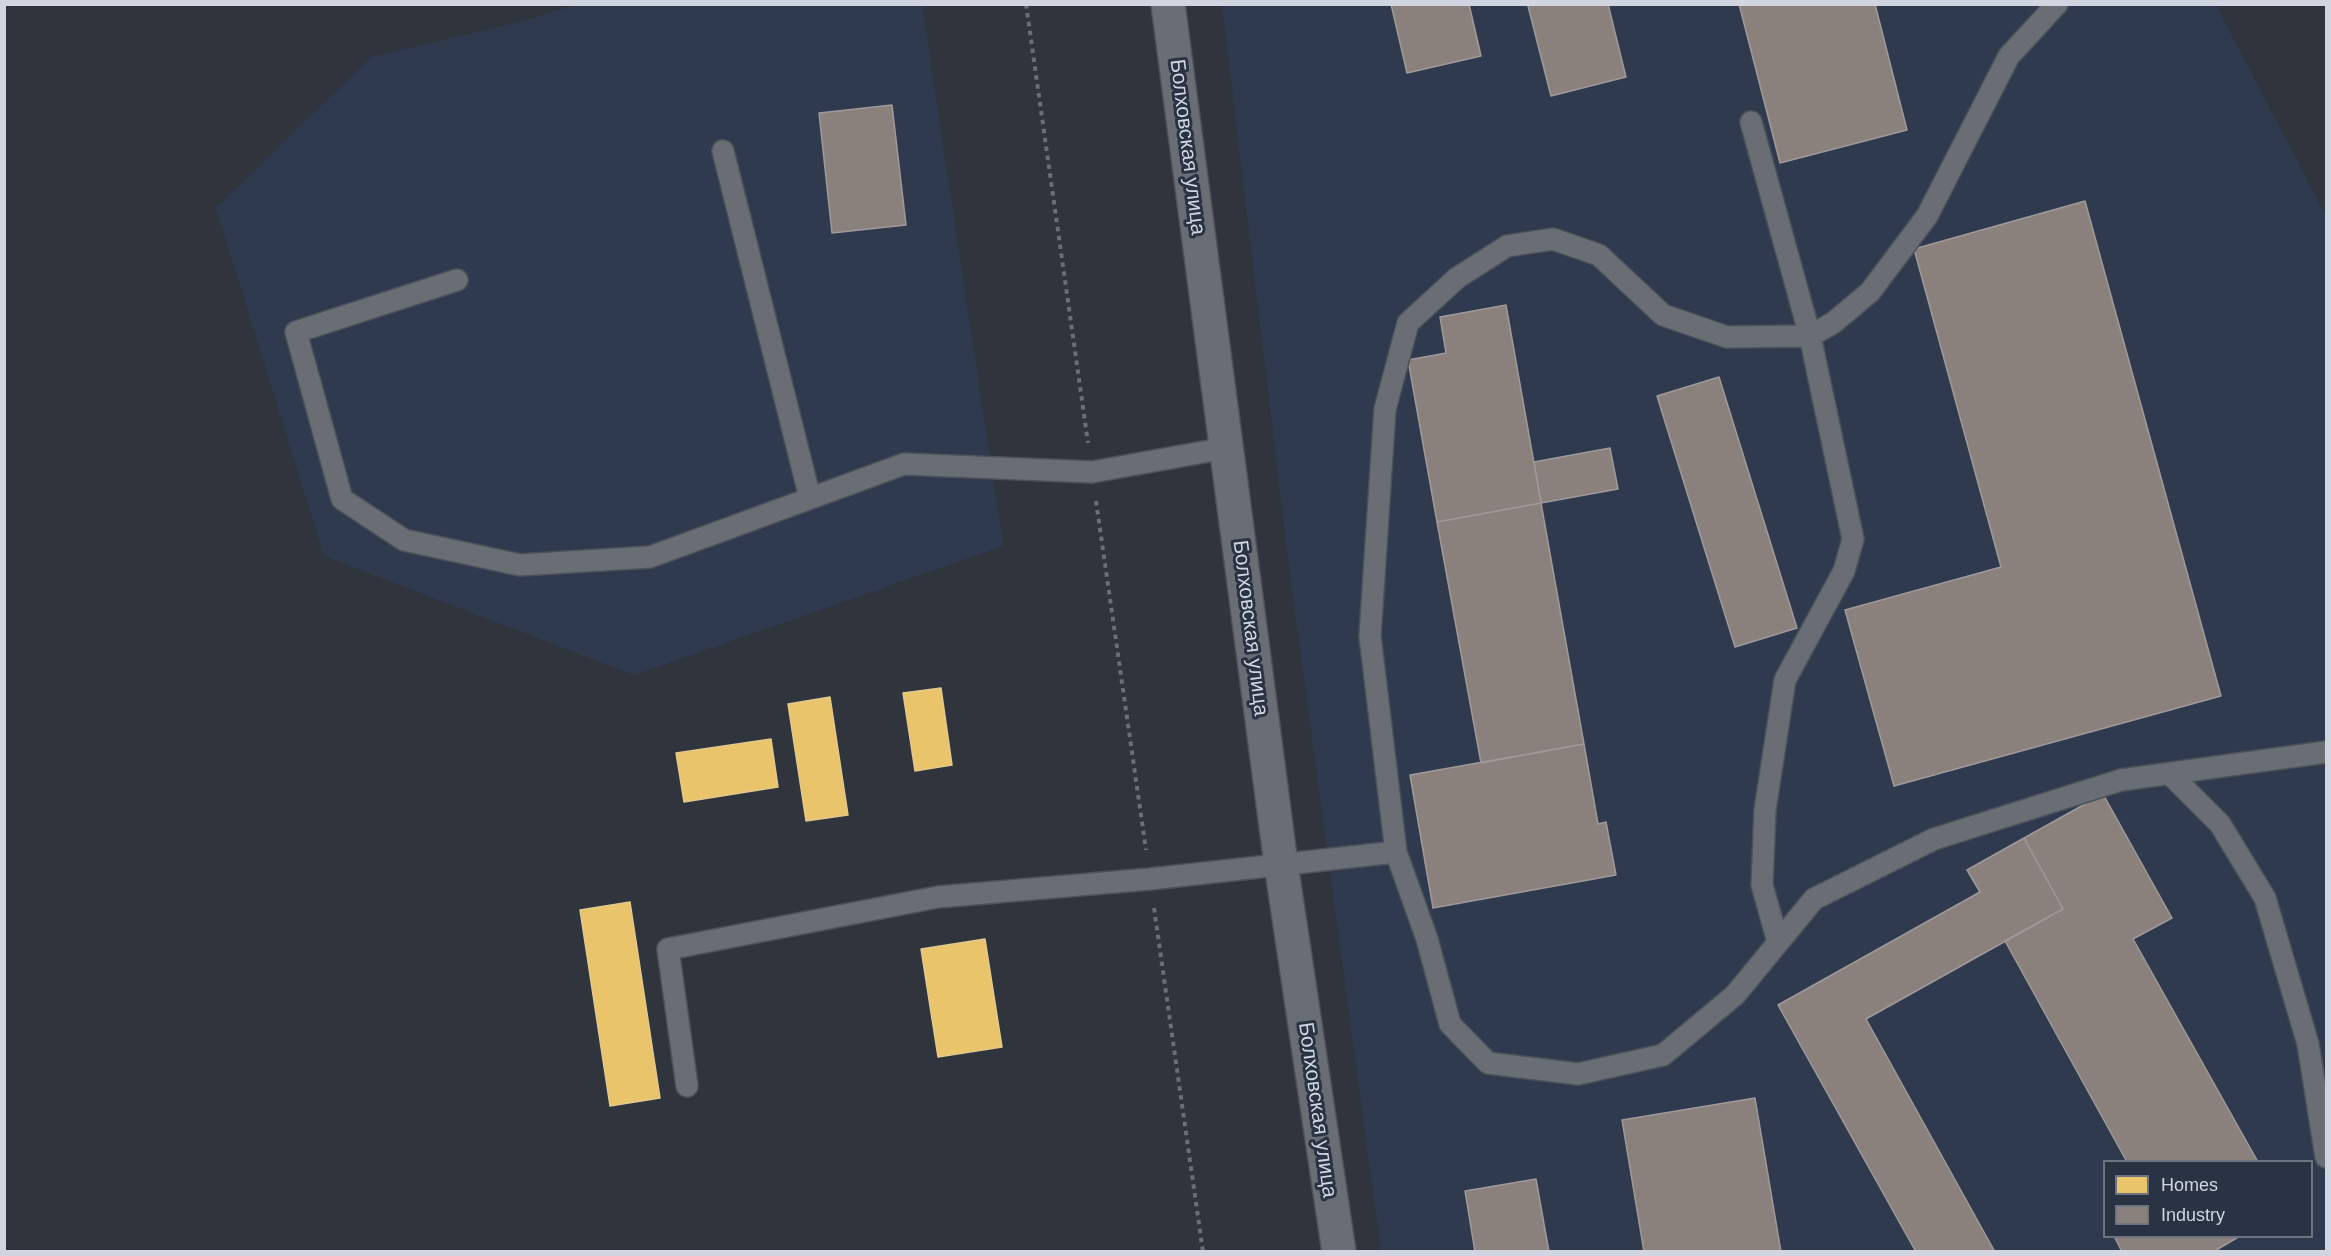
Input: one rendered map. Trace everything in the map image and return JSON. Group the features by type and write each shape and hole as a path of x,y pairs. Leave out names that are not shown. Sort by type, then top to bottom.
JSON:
{"main road":[{"name":"Болховская улица","path":"1168,4 1281,864 1339,1251"}],"lane":[{"path":"2057,4 2009,56 1927,216 1870,292 1833,322 1810,336 1727,337 1663,315 1599,255 1553,239 1507,246 1457,278 1408,323 1385,409 1370,636 1396,852 1426,939 1449,1024 1488,1063 1578,1074 1663,1055 1735,995 1814,898 1934,839 2121,780 2326,752"},
{"path":"1751,122 1810,336 1852,539 1844,571 1785,680 1765,810 1762,885 1779,942"},
{"path":"723,151 810,498"},
{"path":"457,280 296,332 342,499 404,540 520,565 650,557 904,464 1092,472 1226,448"},
{"path":"2170,774 2220,824 2265,898 2308,1044 2326,1156"},
{"path":"687,1086 668,949 938,897 1150,879 1396,852"}],"path":[{"path":"1026,4 1203,1251"}],"shaded area":[{"path":"575,5 922,5 1003,546 634,675 324,556 216,208 371,57 519,22"},
{"path":"1222,5 2216,5 2326,216 2326,1251 1381,1251 1289,566"}],"building: Homes":[{"path":"941,688 952,765 915,771 903,693"},
{"path":"830,697 848,815 806,821 788,704"},
{"path":"771,739 778,787 684,802 676,753"},
{"path":"630,902 660,1098 610,1106 580,910"},
{"path":"985,939 1002,1047 938,1057 921,949"}],"building: Industry":[{"path":"1391,4 1469,4 1481,56 1407,73"},
{"path":"1533,4 1608,4 1626,77 1551,96 1528,6"},
{"path":"1739,4 1875,4 1907,130 1780,163"},
{"path":"892,105 906,225 832,233 819,113"},
{"path":"2085,201 2221,696 1894,786 1845,610 2001,567 1914,249"},
{"path":"1506,305 1541,503 1437,522 1408,360 1446,353 1440,317"},
{"path":"1719,377 1797,628 1735,647 1657,396"},
{"path":"1610,448 1618,489 1541,503 1534,462"},
{"path":"1541,503 1584,744 1481,763 1437,522"},
{"path":"1584,744 1598,824 1606,822 1616,875 1433,908 1410,775"},
{"path":"2103,794 2172,918 2133,939 2257,1160 2126,1160 2005,941 2063,909 2024,838"},
{"path":"2024,838 2063,909 1866,1019 1995,1252 1916,1252 1778,1005 1980,892 1967,870"},
{"path":"1755,1098 1781,1252 1644,1252 1622,1120"},
{"path":"1536,1179 1549,1252 1475,1252 1465,1191"},
{"path":"2115,1238 2237,1238 2213,1252 2122,1252"}]}
